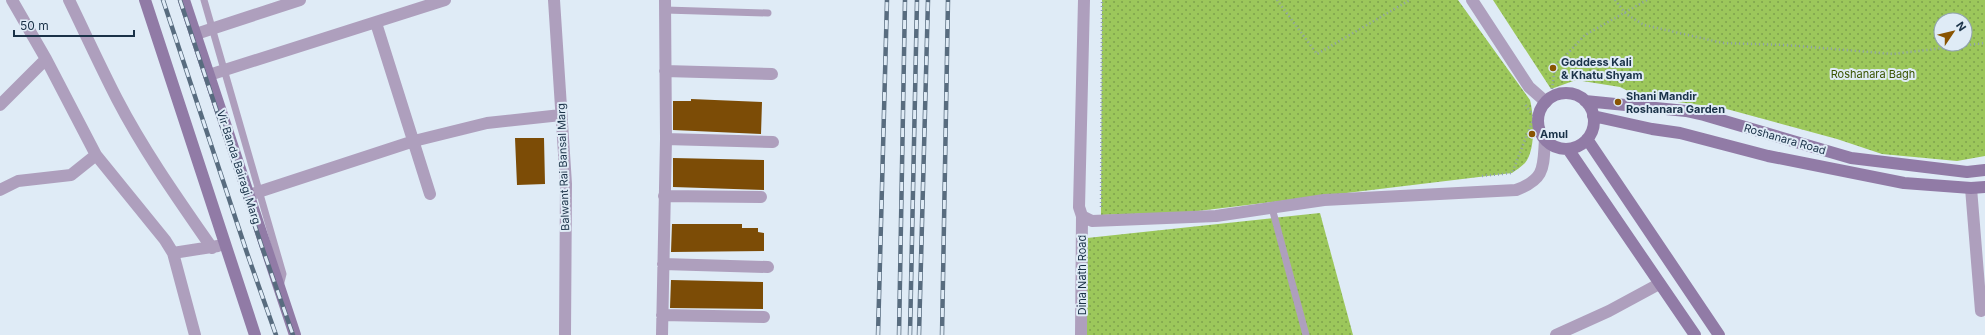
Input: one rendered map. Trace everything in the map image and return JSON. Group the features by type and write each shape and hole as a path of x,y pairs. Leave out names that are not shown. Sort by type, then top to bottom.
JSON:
{"street":[{"path":"12,0 46,59 96,155 173,253 195,335"},
{"path":"70,0 117,99 142,143 172,192 212,248"},
{"path":"145,0 255,335"},
{"name":"Vir Banda Bairagi Marg","path":"184,0 209,75 254,193 279,288 295,335"},
{"path":"196,34 300,0"},
{"path":"209,75 445,0"},
{"name":"Balwant Rai Bansal Marg","path":"554,0 566,184 565,335"},
{"name":"Dina Nath Road","path":"1082,335 1082,216 1080,208 1084,0"},
{"path":"1472,0 1529,86 1550,98"},
{"path":"662,335 666,139 665,5"},
{"path":"376,23 430,194"},
{"path":"0,105 46,59"},
{"path":"665,71 772,74"},
{"path":"1564,93 1573,94 1585,101 1593,116 1593,128 1587,140 1581,145 1568,149 1553,146 1545,139 1538,127 1538,118 1540,109 1550,98 1564,93"},
{"name":"Roshanara Road","path":"1585,101 1686,111 1851,158 1967,172 1985,170"},
{"path":"254,193 414,141 487,123 562,115"},
{"name":"Roshanara Road","path":"1593,116 1652,129 1680,133 1768,156 1904,183 1972,188 1985,187"},
{"path":"666,139 773,142"},
{"path":"1082,216 1092,220 1216,216 1324,200 1516,190 1534,181 1543,170 1545,139"},
{"path":"1587,140 1719,335"},
{"path":"1568,149 1695,335"},
{"path":"0,190 11,183 22,180 71,175 96,155"},
{"path":"1972,188 1982,311"},
{"path":"664,196 761,197"},
{"path":"173,253 225,245"},
{"path":"663,264 768,267"},
{"path":"1561,334 1609,311 1659,284"},
{"path":"662,315 764,317"}],"lane":[{"path":"204,0 225,70 254,193"},
{"path":"665,5 768,13"},
{"path":"1272,208 1306,335"}],"path":[{"path":"1101,215 1102,0"},
{"path":"1277,0 1317,54 1410,0"},
{"path":"1615,0 1626,14 1644,25 1723,43 1786,45 1893,54 1985,43"},
{"path":"1550,98 1554,67 1585,35 1626,14 1647,0"},
{"path":"1474,177 1512,173 1534,117 1521,98"}],"green space":[{"path":"1102,0 1458,0 1530,100 1533,133 1529,157 1525,163 1512,173 1190,212 1101,215"},
{"name":"Roshanara Bagh","path":"1493,0 1985,0 1985,156 1957,161 1882,154 1837,139 1723,108 1640,97 1620,87 1576,80 1551,89"},
{"path":"1320,213 1353,335 1086,335 1087,238"}],"building":[{"path":"691,99 762,102 761,134 673,130 673,101 691,101"},
{"path":"515,138 544,138 545,184 517,185"},
{"path":"673,158 764,160 764,190 673,187"},
{"path":"672,224 742,224 742,228 758,228 758,232 764,233 764,251 671,252"},
{"path":"671,280 763,282 763,309 670,308"}],"railway":[{"path":"163,0 247,253 276,335"},
{"path":"180,0 262,247 293,335"},
{"path":"878,335 887,0"},
{"path":"899,335 905,0"},
{"path":"910,335 917,0"},
{"path":"919,335 928,0"},
{"path":"942,335 948,0"}],"place":[{"name":"Goddess Kali & Khatu Shyam","path":"1553,68"},
{"name":"Shani Mandir Roshanara Garden","path":"1618,102"},
{"name":"Amul","path":"1532,134"}]}
